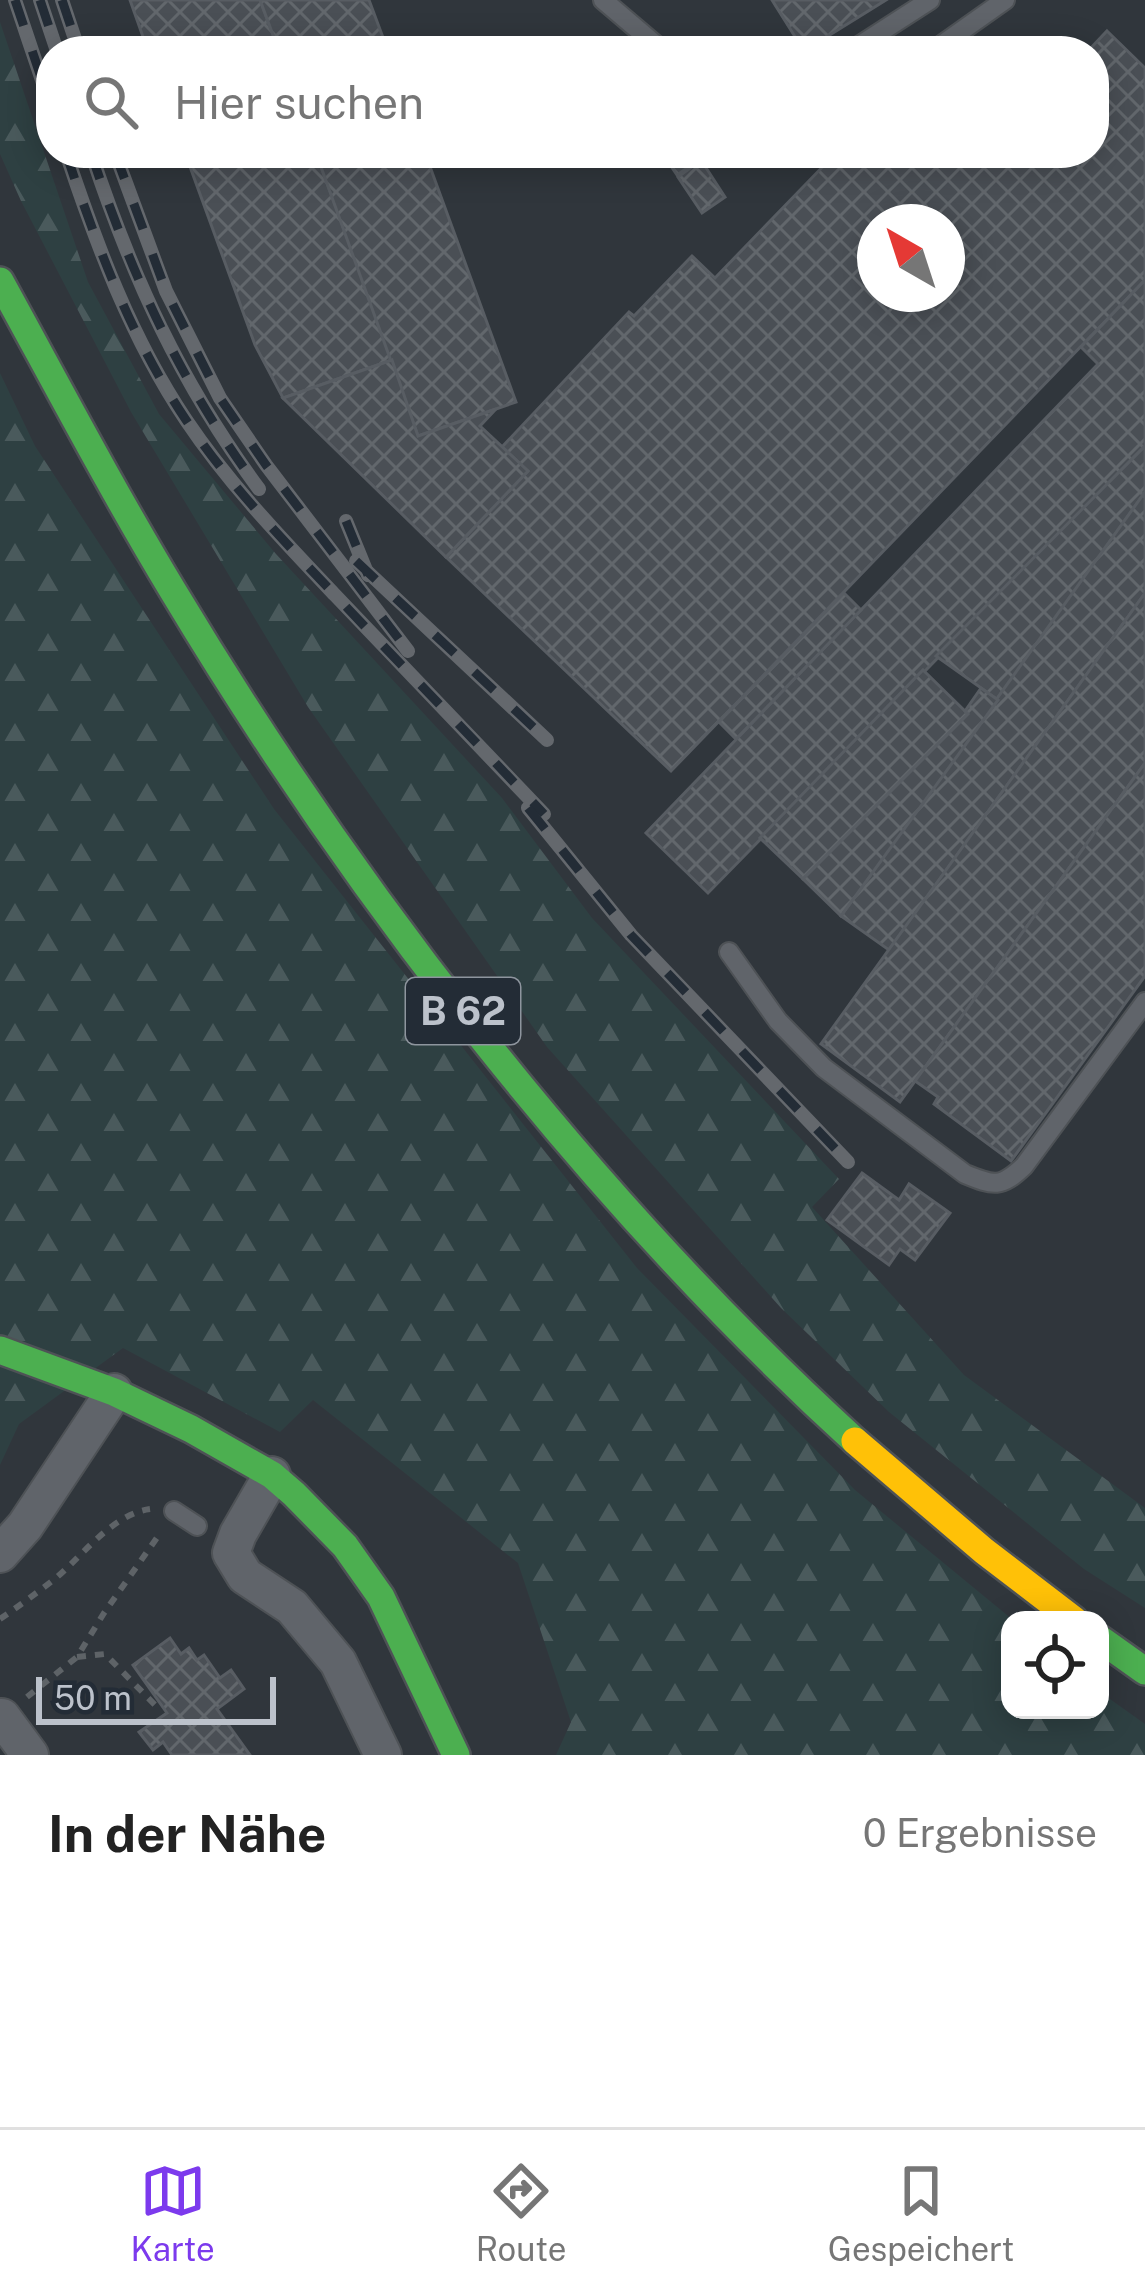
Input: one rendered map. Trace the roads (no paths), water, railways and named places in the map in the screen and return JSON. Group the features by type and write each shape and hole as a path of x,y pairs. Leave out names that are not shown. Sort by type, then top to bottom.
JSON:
{"main road":[{"name":"B 62","path":"0,281 131,522 211,653 340,847 524,1089 670,1258 828,1420 924,1504 1062,1611"},
{"path":"0,1350 114,1392 191,1429 272,1475 295,1494 345,1546 381,1598 456,1755"},
{"path":"1109,1645 1145,1671"}],"street":[{"path":"0,1555 26,1526 114,1392"},
{"path":"272,1475 231,1553 245,1576 292,1607 338,1662 383,1755"},
{"path":"2,1717 30,1755"}],"lane":[{"path":"603,0 645,36"},
{"path":"874,36 930,0"},
{"path":"954,36 1005,0"},
{"path":"729,952 778,1021 824,1068 965,1174 990,1185 1008,1181 1024,1166 1145,1002"},
{"path":"174,1510 197,1526"}],"railway":[{"path":"15,0 36,62"},
{"path":"40,0 52,36"},
{"path":"62,0 74,36"},
{"path":"71,168 132,324 166,389 203,444 276,532 544,814"},
{"path":"96,168 161,328 205,409 259,489"},
{"path":"121,168 166,291 220,398 408,651"},
{"path":"346,521 368,575"},
{"path":"356,561 547,740"},
{"path":"528,808 631,935 848,1162"}]}
